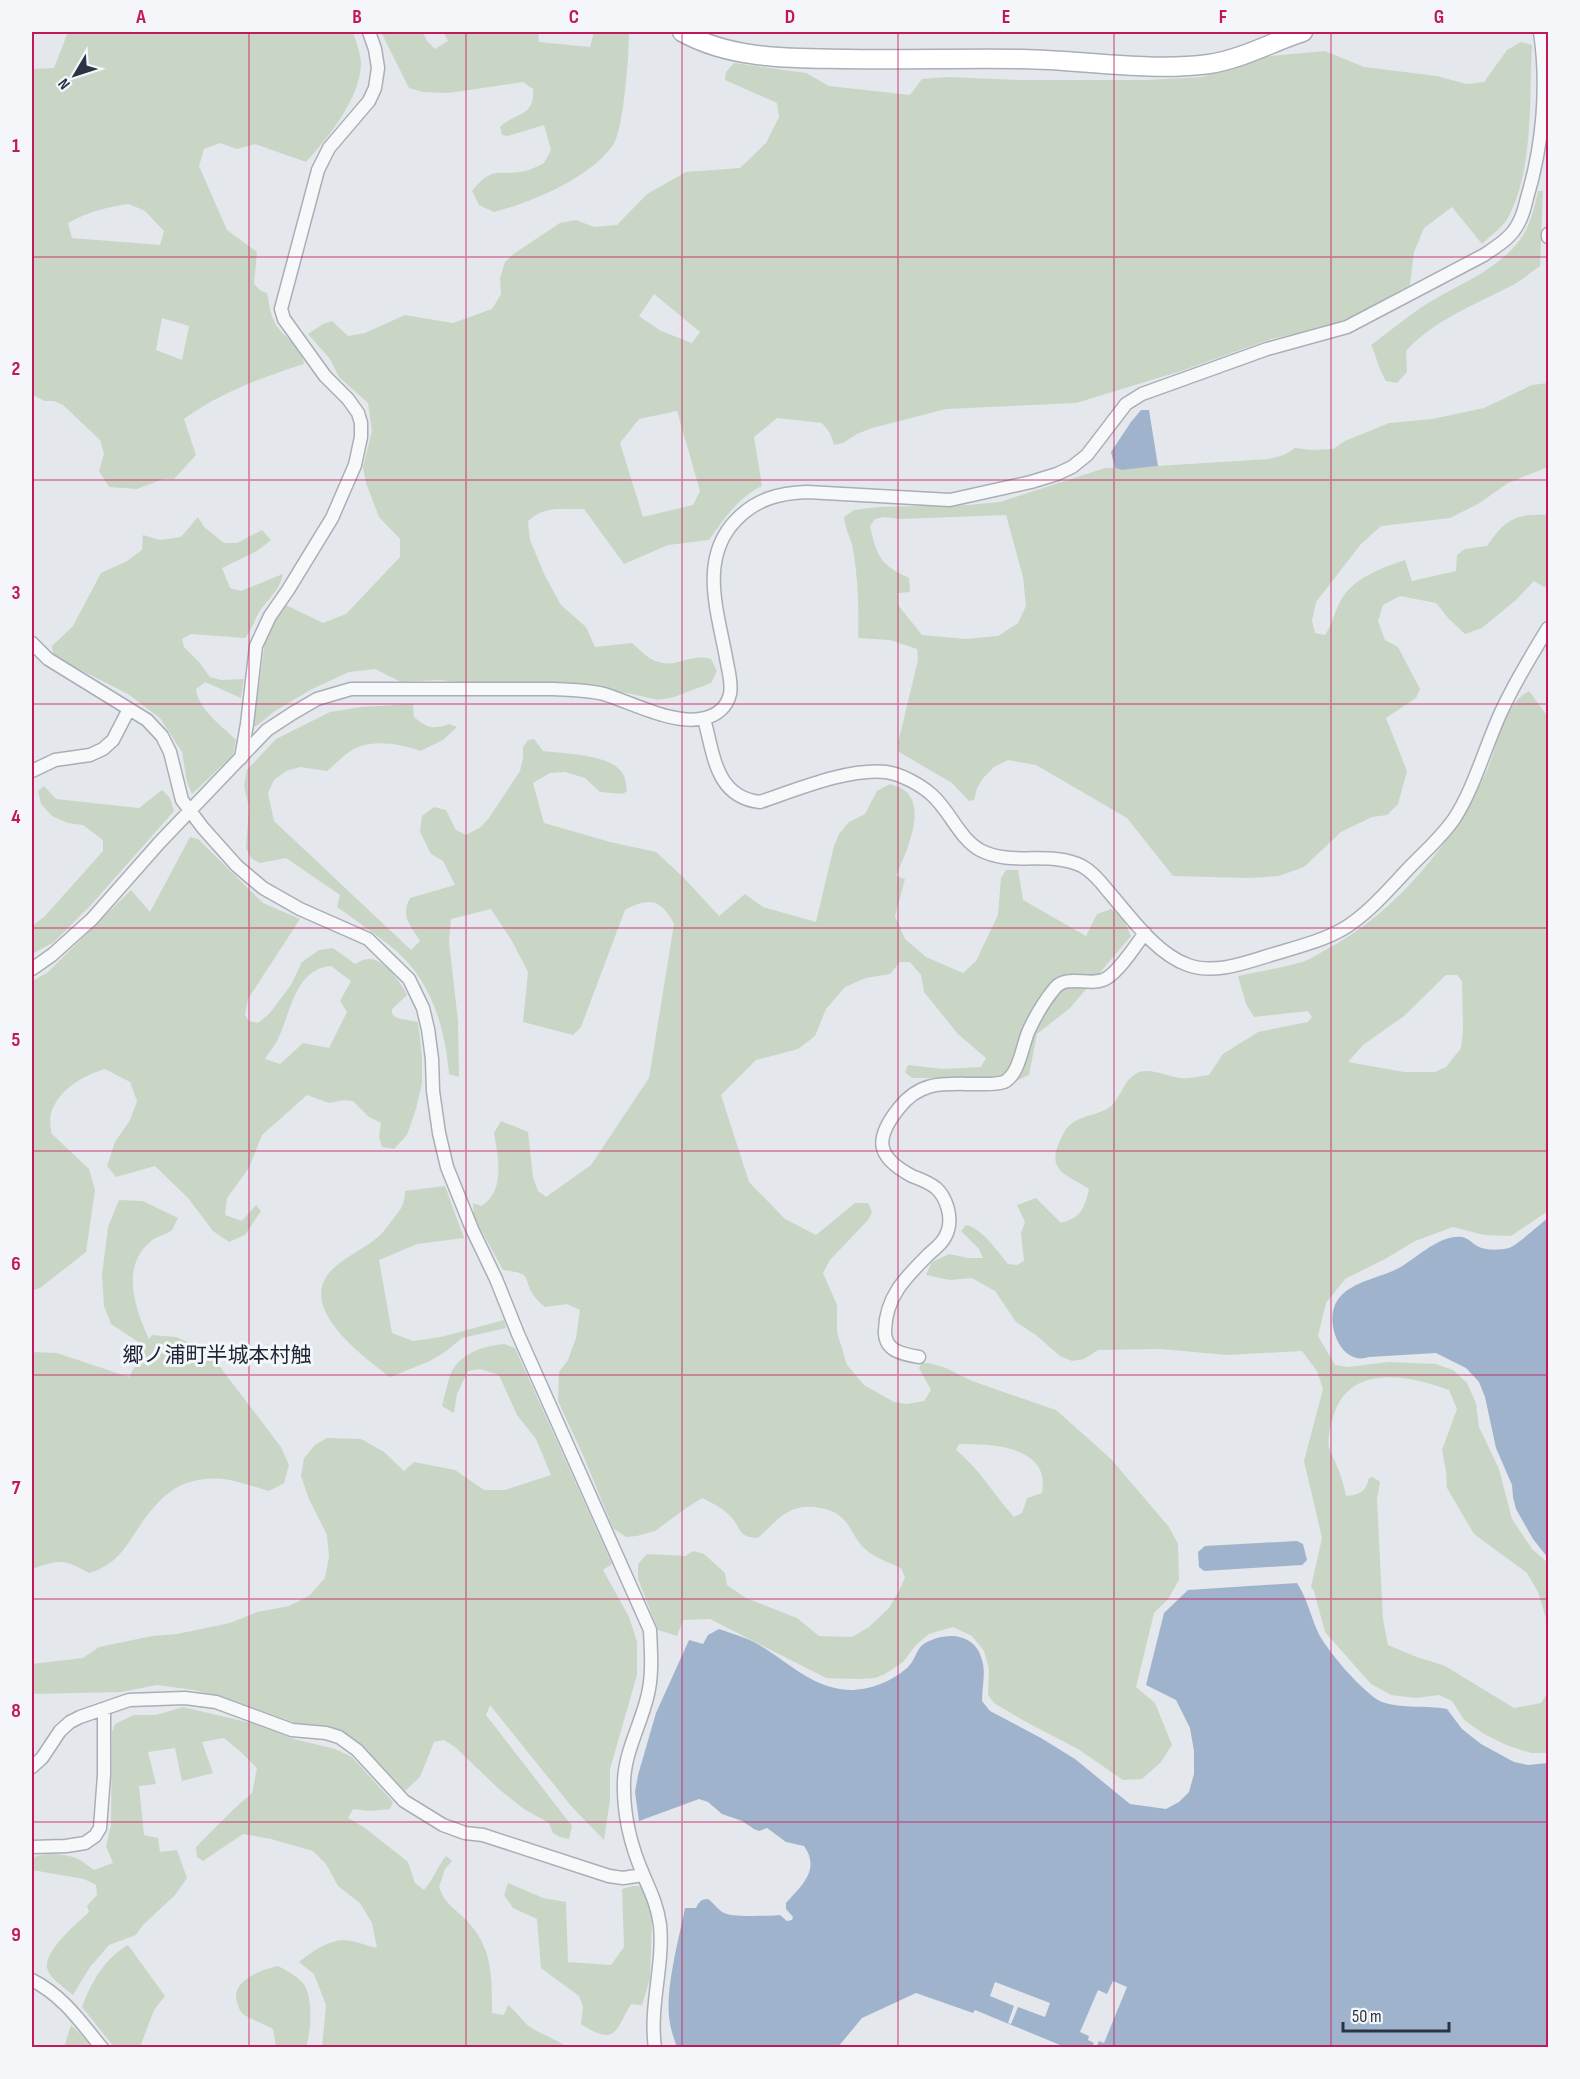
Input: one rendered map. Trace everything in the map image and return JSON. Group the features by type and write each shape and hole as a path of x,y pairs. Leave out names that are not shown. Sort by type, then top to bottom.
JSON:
{"street":[{"path":"241,758 256,646 270,616 332,518 355,465 361,437 358,413 348,399 325,376 284,319 281,309 318,170 328,147 369,101 375,88 378,68 369,32"},
{"path":"682,32 722,49 765,56 1023,59 1190,66 1230,59 1303,32"},
{"path":"1541,32 1548,45"},
{"path":"32,969 52,955 92,919 267,730 317,699 351,689 585,690 604,694 662,714 694,721 713,716 727,702 730,692 726,656 716,610 713,582 714,562 721,541 732,524 756,503 786,493 807,492 950,500 1032,482 1057,474 1072,467 1087,455 1126,404 1142,394 1267,349 1347,327 1466,265 1503,242 1518,224 1533,176 1542,115 1541,32"},
{"path":"704,719 720,774 735,795 747,801 760,802 836,778 866,772 887,772 902,777 932,795 970,843 981,850 996,856 1071,861 1084,867 1096,877 1162,949 1188,965 1207,969 1220,968 1318,940 1341,930 1358,919 1440,837 1463,803 1503,708 1548,628"},
{"path":"32,643 48,659 147,720 162,736 170,752 182,801 237,866 263,888 300,909 368,939 409,980 423,1008 432,1059 433,1091 439,1133 447,1167 518,1334 650,1630 651,1657 647,1698 628,1754 624,1778 626,1820 643,1875 654,1897 660,1926 653,2031 655,2048"},
{"path":"32,771 56,760 90,755 103,749 113,740 129,709"},
{"path":"919,1357 901,1354 890,1348 885,1336 885,1317 889,1303 908,1275 945,1239 949,1227 949,1213 944,1199 936,1188 900,1169 890,1160 882,1147 881,1137 900,1106 922,1088 936,1084 990,1084 1005,1081 1015,1070 1029,1030 1058,984 1069,980 1093,983 1106,978 1145,933"},
{"path":"32,1767 42,1758 60,1731 70,1722 104,1709 129,1701 185,1698 216,1702 292,1730 326,1733 339,1737 357,1750 404,1801 443,1825 465,1833 483,1835 609,1876 623,1878 643,1875"},
{"path":"32,1847 85,1843 95,1836 100,1828 104,1775 104,1709"},
{"path":"32,1980 50,1989 68,2005 102,2048"}],"green space":[{"path":"68,32 353,32 360,56 359,77 349,103 333,129 306,162 255,144 237,149 220,143 204,149 199,166 227,230 257,252 254,284 267,293 277,327 299,350 304,364 242,387 212,401 184,419 196,455 174,479 163,479 137,489 109,487 99,471 104,454 100,440 63,405 54,401 44,401 32,394 32,69 54,68","holes":["129,204 145,211 164,231 160,245 72,238 68,223 97,210","162,318 189,326 182,360 156,350"]},
{"path":"381,32 423,32 427,41 435,49 448,41 443,32 538,32 539,42 590,47 594,32 629,32 623,108 617,137 603,157 575,179 525,202 494,212 479,205 472,191 492,174 532,169 544,163 551,150 544,125 508,136 502,135 500,127 523,113 531,105 533,89 523,82 448,93 423,92 409,88"},
{"path":"1521,42 1532,45 1529,134 1526,156 1516,199 1508,218 1482,244 1452,207 1424,228 1414,252 1410,285 1363,312 1321,329 1271,339 1181,371 1076,403 946,409 872,428 843,443 834,445 830,433 822,423 777,418 754,437 762,486 739,502 709,540 668,545 624,564 584,509 547,510 528,521 530,540 545,576 561,605 586,627 595,647 632,643 652,659 666,663 697,658 711,659 717,671 711,683 674,697 658,700 578,685 469,684 440,680 401,682 375,669 349,672 312,689 275,711 255,727 251,724 256,707 266,634 286,605 323,623 346,614 400,557 400,539 379,517 366,483 363,467 372,431 368,403 339,377 330,359 308,334 332,321 348,336 365,333 405,315 453,323 492,309 501,294 500,278 505,262 560,223 576,220 594,227 617,225 647,194 686,172 740,168 766,143 779,117 777,103 725,80 726,72 734,63 806,73 829,86 910,95 922,79 949,77 1018,80 1146,80 1202,77 1269,56 1325,51 1364,67 1437,76 1466,84 1484,82 1507,50","holes":["654,294 700,332 692,343 661,331 639,316","677,411 700,491 693,505 643,517 620,443 639,419"]},
{"path":"1538,191 1543,191 1540,266 1513,285 1429,330 1406,351 1407,372 1397,383 1386,381 1371,345 1410,315 1504,257 1524,233 1531,218"},
{"path":"1548,383 1548,467 1508,483 1478,504 1450,518 1381,526 1361,544 1316,602 1312,621 1315,633 1325,635 1344,595 1358,581 1367,576 1405,560 1412,581 1456,571 1457,555 1465,549 1487,546 1500,529 1512,520 1527,515 1548,515 1548,585 1544,587 1534,581 1517,599 1482,628 1465,634 1436,603 1400,596 1383,605 1378,621 1385,640 1398,647 1420,689 1416,698 1386,718 1407,771 1398,804 1387,815 1372,817 1341,832 1304,867 1279,876 1248,878 1173,876 1127,818 1036,765 1008,760 994,767 977,788 974,800 969,801 952,783 899,752 898,743 918,660 917,649 890,640 858,638 856,571 853,549 844,517 854,510 1000,502 1105,468 1122,470 1269,459 1284,455 1295,448 1333,449 1345,441 1389,423 1432,419 1484,408 1532,385","holes":["1006,515 1023,577 1026,606 1018,623 998,636 965,639 922,635 898,605 898,593 910,592 909,578 892,569 881,558 870,526 875,519 884,517 900,519"]},
{"path":"198,517 204,527 224,543 237,543 262,530 271,540 257,551 222,568 230,588 241,591 283,574 276,590 259,612 245,638 191,634 182,639 184,647 210,677 221,680 244,679 241,698 205,682 196,689 206,710 236,740 233,755 192,794 187,782 182,752 160,718 128,694 53,656 52,646 73,626 101,573 127,561 142,550 143,535 160,540 181,537"},
{"path":"1529,691 1548,717 1548,1211 1511,1236 1484,1235 1453,1227 1415,1241 1345,1279 1326,1303 1318,1336 1335,1365 1348,1367 1389,1362 1436,1364 1453,1370 1467,1383 1476,1403 1479,1427 1499,1469 1512,1519 1532,1549 1548,1563 1548,1625 1538,1592 1527,1573 1474,1534 1447,1488 1442,1450 1457,1409 1449,1390 1418,1381 1385,1377 1355,1386 1344,1396 1335,1411 1330,1429 1329,1448 1341,1476 1346,1496 1361,1492 1366,1487 1369,1478 1373,1477 1380,1482 1377,1500 1383,1619 1388,1645 1445,1666 1514,1708 1541,1703 1548,1692 1548,1752 1546,1753 1531,1753 1506,1745 1484,1734 1464,1720 1452,1701 1439,1695 1416,1698 1391,1695 1371,1684 1325,1632 1311,1587 1322,1538 1304,1461 1323,1389 1317,1371 1302,1351 1228,1355 1160,1349 1098,1350 1084,1359 1072,1361 1060,1356 1036,1335 1016,1322 995,1291 972,1278 950,1280 926,1275 932,1262 949,1254 983,1258 979,1249 961,1231 966,1225 984,1235 1008,1264 1017,1265 1024,1261 1021,1233 1025,1222 1017,1205 1036,1198 1061,1223 1081,1212 1089,1189 1058,1167 1056,1153 1059,1143 1065,1130 1071,1124 1110,1107 1128,1081 1137,1073 1149,1071 1184,1078 1209,1075 1223,1054 1258,1032 1308,1022 1312,1017 1308,1011 1254,1017 1246,1004 1238,976 1289,966 1311,958 1354,933 1401,894 1422,871 1459,822 1487,770 1502,726 1512,706","holes":["1446,975 1457,975 1462,981 1461,1048 1446,1067 1435,1072 1404,1072 1348,1062 1363,1045 1404,1016"]},
{"path":"413,704 414,717 423,724 439,727 449,724 457,727 443,740 420,751 382,743 366,745 354,749 327,771 300,767 286,771 274,780 268,793 274,821 411,950 420,941 406,915 410,898 455,885 443,861 431,854 420,832 422,816 434,807 446,810 456,830 466,835 481,827 520,771 523,747 528,740 534,739 543,751 588,756 611,763 624,776 627,791 623,794 600,792 585,778 565,772 550,773 533,783 544,823 610,842 656,852 719,916 745,894 763,907 816,922 834,846 839,834 849,822 865,814 877,791 890,784 904,790 911,798 914,808 909,844 896,876 905,879 895,916 905,939 926,957 963,973 976,961 998,915 1001,878 1006,870 1018,870 1023,900 1086,936 1097,914 1111,909 1122,916 1131,936 1070,1008 1037,1034 1029,1075 1014,1082 1004,1075 990,1078 912,1078 905,1072 908,1065 943,1069 981,1067 986,1058 958,1034 924,992 921,975 910,962 900,962 890,974 866,978 845,987 826,1009 815,1036 798,1049 756,1060 721,1095 749,1182 785,1219 816,1235 855,1203 868,1203 872,1212 868,1220 830,1260 823,1273 837,1305 837,1332 847,1365 864,1385 894,1402 907,1404 924,1401 931,1390 919,1368 922,1363 929,1363 946,1368 972,1381 1056,1410 1111,1459 1169,1527 1178,1544 1179,1580 1168,1599 1154,1613 1136,1687 1155,1703 1172,1745 1161,1762 1142,1779 1123,1780 1078,1749 994,1703 988,1695 989,1669 984,1651 972,1636 953,1627 929,1634 916,1645 903,1662 885,1674 875,1678 859,1679 826,1678 710,1619 683,1620 677,1636 658,1630 638,1579 638,1564 647,1554 685,1556 693,1551 704,1554 725,1573 727,1585 746,1598 797,1618 819,1636 852,1637 869,1627 889,1608 905,1577 901,1568 864,1548 840,1516 821,1508 801,1507 786,1513 758,1538 741,1532 732,1518 702,1498 655,1531 626,1537 613,1528 558,1401 559,1372 568,1360 576,1338 580,1310 567,1304 545,1307 534,1296 523,1274 503,1270 474,1217 473,1203 481,1206 494,1192 498,1163 494,1133 501,1121 528,1132 533,1177 538,1191 546,1197 591,1165 649,1078 674,924 664,909 654,903 641,903 625,910 581,1027 573,1035 523,1022 528,972 512,941 491,909 451,919 449,942 458,1021 459,1077 449,1074 440,1022 427,990 407,961 387,943 337,907 340,895 286,858 260,863 252,859 246,848 249,807 244,786 247,770 276,739 330,712 361,707","holes":["959,1444 1003,1447 1029,1457 1038,1466 1042,1477 1042,1493 1027,1498 1022,1513 1014,1517 979,1473 956,1450"]},
{"path":"44,786 56,799 139,808 162,790 170,798 174,811 91,905 54,942 32,954 32,926 45,916 103,851 103,840 83,825 68,823 52,816 41,804 38,791"},
{"path":"190,837 198,839 263,903 300,919 248,999 245,1015 249,1021 258,1023 269,1014 291,985 302,962 319,950 333,948 355,964 369,959 386,967 401,984 407,995 392,1009 392,1014 397,1018 418,1022 422,1055 422,1083 416,1109 407,1135 394,1149 382,1147 379,1137 381,1123 369,1117 353,1101 329,1103 307,1095 262,1135 249,1168 227,1198 225,1215 242,1221 256,1205 261,1211 245,1235 229,1242 213,1231 188,1198 155,1166 116,1177 107,1166 115,1142 130,1120 137,1101 130,1082 105,1069 89,1075 65,1091 54,1105 50,1116 51,1133 89,1169 95,1190 86,1252 40,1288 32,1291 32,981 47,973 131,890 150,912","holes":["331,966 351,981 340,1001 347,1012 329,1048 303,1043 280,1064 265,1059 278,1039 296,993 309,975"]},
{"path":"445,1186 464,1238 417,1244 379,1260 392,1333 413,1341 441,1337 504,1320 506,1328 462,1338 430,1361 390,1377 349,1343 336,1328 326,1312 321,1296 324,1281 336,1266 382,1233 402,1206 405,1191"},
{"path":"119,1200 143,1201 178,1218 172,1230 151,1241 141,1251 133,1275 135,1301 149,1339 152,1335 176,1337 196,1346 217,1363 281,1447 289,1465 284,1483 269,1491 224,1479 193,1481 180,1486 160,1501 129,1543 109,1564 89,1573 73,1565 60,1562 32,1569 32,1352 57,1353 129,1377 146,1347 111,1324 104,1306 102,1275 108,1227"},
{"path":"504,1344 515,1348 612,1564 603,1570 629,1617 637,1642 637,1675 610,1769 610,1800 604,1840 572,1807 490,1705 486,1715 572,1826 569,1839 553,1833 549,1823 524,1809 500,1790 455,1747 444,1740 434,1742 420,1777 405,1791 362,1745 336,1729 307,1727 232,1700 194,1690 157,1685 121,1692 32,1694 32,1664 83,1658 99,1647 230,1623 257,1612 289,1606 309,1596 325,1578 329,1557 327,1535 309,1499 301,1476 304,1458 315,1445 327,1438 361,1439 384,1452 404,1471 414,1462 455,1470 484,1490 505,1490 551,1475 536,1439 517,1415 499,1375 480,1369 468,1371 457,1394 454,1413 442,1406 451,1373 461,1360 481,1349"},
{"path":"183,1707 251,1723 294,1739 335,1749 352,1757 393,1802 390,1809 370,1811 353,1809 348,1818 365,1828 408,1862 415,1883 424,1890 446,1856 452,1861 445,1869 439,1887 448,1902 476,1932 487,1953 491,1976 492,2013 504,2015 508,2005 530,2027 567,2047 322,2047 326,2005 314,1974 299,1962 331,1942 351,1941 377,1948 372,1923 360,1903 338,1886 326,1864 313,1851 243,1834 203,1861 197,1857 196,1847 252,1793 257,1768 224,1738 202,1742 213,1773 182,1781 175,1748 148,1752 156,1784 139,1786 144,1835 158,1838 160,1852 177,1850 187,1878 175,1895 143,1925 136,1935 109,1945 90,1967 73,1995 58,1983 47,1968 47,1961 62,1938 89,1912 87,1906 97,1895 96,1885 84,1879 32,1870 32,1859 47,1854 68,1856 78,1859 94,1870 113,1863 106,1846 111,1825 112,1732 115,1724 134,1715 156,1715"},
{"path":"508,1883 543,1898 566,1902 568,1962 611,1965 624,1947 622,1889 642,1886 650,1901 652,1922 650,1978 642,2005 631,2004 613,2033 601,2034 581,2024 583,2007 579,1996 541,1968 537,1919 513,1908 504,1895"},
{"path":"128,1945 165,1996 154,2010 140,2047 114,2047 82,2007 100,1972 112,1957"},
{"path":"278,1966 300,1980 308,1992 310,2016 306,2047 276,2047 273,2029 243,2014 238,2005 236,1994 243,1982 257,1973"},
{"path":"71,2025 94,2047 64,2047"}],"water":[{"path":"1141,410 1149,410 1158,466 1122,470 1115,468 1111,452"},
{"path":"1548,1218 1548,1558 1533,1539 1516,1509 1512,1485 1496,1448 1485,1397 1479,1382 1466,1368 1436,1353 1359,1358 1350,1355 1337,1340 1332,1320 1337,1301 1349,1289 1397,1269 1436,1243 1453,1237 1462,1237 1484,1249 1509,1248"},
{"path":"1297,1541 1303,1544 1307,1560 1302,1565 1204,1571 1199,1567 1198,1552 1205,1546"},
{"path":"1297,1583 1321,1638 1346,1670 1375,1698 1398,1705 1447,1709 1462,1729 1481,1744 1514,1762 1528,1765 1548,1763 1548,2047 1065,2047 975,2010 973,2013 916,1993 862,2018 838,2047 677,2047 670,2024 669,1991 685,1908 696,1908 700,1901 708,1899 722,1911 731,1915 780,1915 787,1921 792,1920 793,1917 786,1909 786,1903 803,1884 810,1870 809,1855 804,1846 786,1842 767,1828 759,1831 754,1829 742,1821 722,1814 708,1802 699,1799 639,1821 635,1792 638,1775 656,1713 689,1640 703,1644 708,1635 719,1629 756,1643 803,1674 825,1685 837,1689 858,1690 888,1680 902,1672 911,1664 923,1644 944,1637 960,1637 974,1645 979,1651 984,1670 982,1701 990,1711 1075,1759 1130,1804 1166,1809 1179,1802 1189,1792 1194,1774 1194,1751 1190,1728 1176,1700 1146,1685 1164,1613 1188,1590"}],"pier":[{"path":"1113,1981 1127,1987 1104,2043 1099,2041 1096,2047 1092,2047 1094,2043 1088,2040 1089,2036 1080,2032 1098,1990 1107,1994"},
{"path":"995,1982 1050,2003 1045,2017 1018,2007 1011,2024 1008,2023 1014,2006 990,1996"}],"district":[{"name":"郷ノ浦町半城本村触","path":"217,1355"}]}
